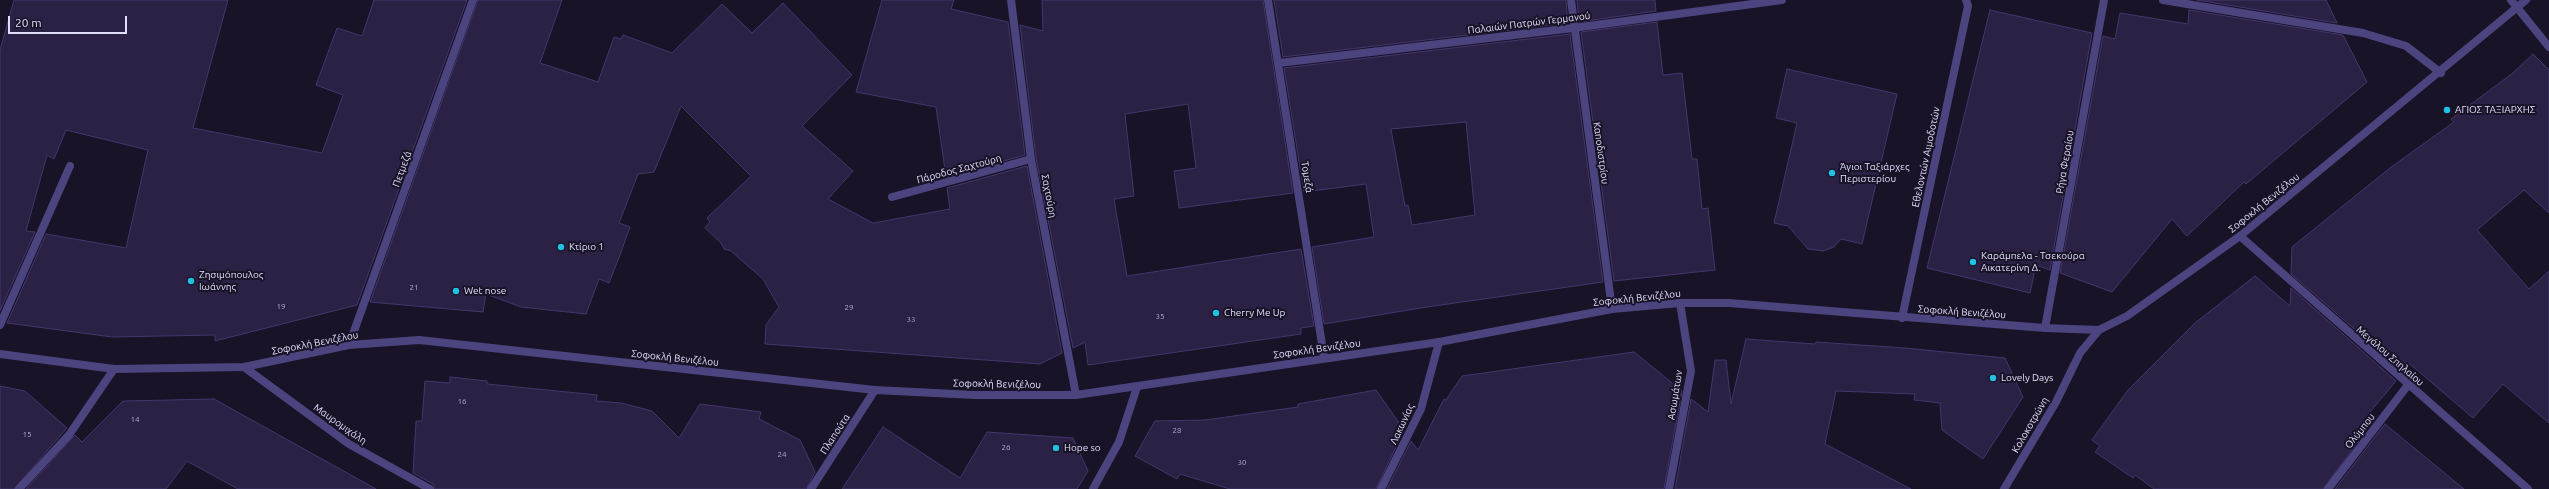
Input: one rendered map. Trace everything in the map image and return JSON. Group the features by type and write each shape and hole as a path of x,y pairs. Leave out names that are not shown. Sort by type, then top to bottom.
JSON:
{"street":[{"name":"Πετμεζά","path":"349,345 474,0"},
{"name":"Σαχτούρη","path":"1011,0 1031,159 1076,395"},
{"name":"Τομεζά","path":"1268,0 1324,358"},
{"name":"Καποδιστρίου","path":"1571,0 1573,28 1612,309"},
{"name":"Παλαιών Πατρών Γερμανού","path":"1279,63 1573,28 1782,0"},
{"name":"Εθελοντών Αιμοδοτών","path":"1902,318 1968,6 1966,0"},
{"name":"Ρήγα Φεραίου","path":"2045,328 2104,0"},
{"path":"2163,0 2364,34 2406,46 2440,73"},
{"name":"Σοφοκλή Βενιζέλου","path":"0,354 114,369 244,367 349,345 420,340 874,390 975,395 1076,395 1439,342 1612,309 1680,303 1729,303 1902,318 2045,328 2099,330 2127,316 2240,236 2440,73 2514,3 2526,0"},
{"path":"2514,3 2549,47"},
{"name":"Πάροδος Σαχτούρη","path":"892,197 1031,159"},
{"path":"0,326 70,166"},
{"name":"Μεγάλου Σπηλαίου","path":"2240,236 2528,489"},
{"name":"Ασωμάτων","path":"1669,489 1691,371 1680,303"},
{"name":"Κολοκοτρώνη","path":"2004,489 2056,402 2080,354 2099,330"},
{"name":"Λακωνίας","path":"1381,489 1421,409 1439,342"},
{"name":"Μαυρομιχάλη","path":"244,367 349,444 430,489"},
{"path":"19,489 69,435 114,369"},
{"name":"Ολύμπου","path":"2328,489 2408,385"},
{"path":"1093,489 1119,442 1137,387"},
{"name":"Πλαπούτα","path":"811,489 874,390"}],"building":[{"path":"14,0 228,0 193,128 322,153 343,95 316,85 337,28 362,36 374,0 467,0 357,305 215,341 215,335 112,337 7,323 46,234 126,248 148,150 66,130 54,159 47,155 26,231 35,232 0,311 0,50"},
{"path":"478,0 562,0 540,63 598,82 614,37 621,39 623,35 672,53 722,4 752,33 783,3 852,75 802,126 853,171 828,199 873,223 950,209 947,188 1027,166 1062,353 1040,364 765,344 766,325 779,307 763,279 731,251 724,249 721,243 705,228 710,222 707,218 751,176 681,106 654,172 638,174 619,223 630,227 620,255 609,283 599,279 586,314 521,307 486,294 483,312 370,302"},
{"path":"882,0 954,0 951,9 1008,22 1025,155 946,177 936,107 856,92"},
{"path":"1042,0 1263,0 1293,193 1179,208 1174,171 1196,168 1188,104 1125,114 1134,196 1114,199 1127,276 1301,249 1314,326 1301,328 1301,334 1088,365 1085,342 1073,348 1036,158 1020,25 1043,31"},
{"path":"1274,0 1566,0 1568,23 1283,57"},
{"path":"1577,0 1655,0 1656,11 1579,22"},
{"path":"2197,0 2326,0 2337,23"},
{"path":"1990,10 2092,33 2050,270 2036,265 2030,293 1927,268"},
{"path":"2189,10 2343,35 2367,82 2246,184 2244,182 2187,236 2172,219 2112,292 2060,273 2103,36 2115,39 2120,13 2188,24"},
{"path":"1657,22 1663,75 1682,73 1692,159 1697,159 1702,209 1708,208 1715,270 1614,281 1581,32"},
{"path":"1570,34 1603,282 1427,307 1324,324 1312,247 1374,237 1366,184 1304,192 1284,68","holes":["1466,122 1475,215 1412,225 1408,205 1405,206 1391,129"]},
{"path":"2533,54 2549,70 2549,213 2524,190 2477,230 2529,289 2549,271 2549,423 2503,384 2473,418 2410,364 2404,372 2291,274 2292,247 2390,168 2454,122 2451,119 2513,73"},
{"name":"Άγιοι Ταξιάρχες Περιστερίου","path":"1787,69 1897,94 1862,244 1841,239 1834,247 1823,251 1808,249 1788,226 1774,223 1797,123 1776,118"},
{"path":"2255,276 2290,306 2291,288 2396,381 2370,412 2376,417 2323,489 2154,489 2135,475 2133,478 2095,452 2100,446 2092,440 2128,390 2195,323"},
{"path":"1746,339 1905,348 2005,358 2023,397 1983,459 1942,430 1940,403 1914,400 1915,394 1836,391 1825,444 1911,489 1675,489 1691,399 1708,412 1715,360 1726,360 1731,404"},
{"path":"1634,352 1682,391 1664,489 1387,489 1411,441 1418,450 1444,399 1446,400 1462,376"},
{"path":"450,377 487,381 487,384 597,395 596,401 621,403 652,411 679,438 700,404 761,412 759,419 800,440 815,472 806,489 435,489 433,484 413,473 416,421 422,421 425,381 450,383"},
{"path":"0,386 25,391 67,428 14,489 0,489"},
{"path":"1376,390 1404,430 1376,489 1230,489 1180,474 1177,479 1135,456 1155,421 1205,420 1298,407 1298,404"},
{"path":"214,399 376,489 238,489 187,461 166,489 26,489 75,435 82,442 123,401"},
{"path":"2385,424 2464,489 2335,489"},
{"path":"883,427 960,478 987,432 1073,438 1088,471 1077,489 842,489"}],"place":[{"name":"ΑΓΙΟΣ ΤΑΞΙΑΡΧΗΣ","path":"2447,110"},
{"name":"Άγιοι Ταξιάρχες Περιστερίου","path":"1832,173"},
{"name":"Κτίριο 1","path":"561,247"},
{"name":"Καράμπελα - Τσεκούρα Αικατερίνη Δ.","path":"1973,262"},
{"name":"Ζησιμόπουλος Ιωάννης","path":"191,281"},
{"name":"Wet nose","path":"456,291"},
{"name":"Cherry Me Up","path":"1216,313"},
{"name":"Lovely Days","path":"1993,378"},
{"name":"Hope so","path":"1056,448"}]}
